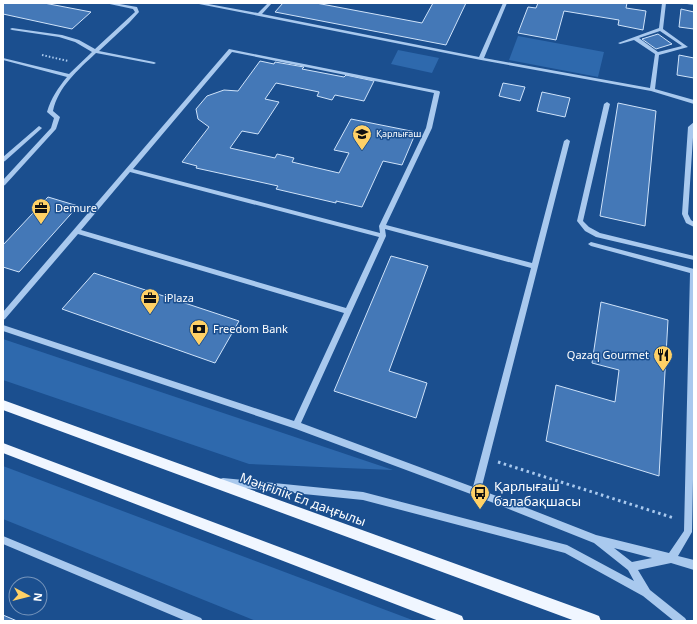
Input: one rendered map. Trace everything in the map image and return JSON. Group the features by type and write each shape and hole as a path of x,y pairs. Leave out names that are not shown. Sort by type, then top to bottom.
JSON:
{"main road":[{"name":"Мәңгілік Ел даңғылы","path":"3,405 594,621"},
{"path":"3,448 457,621"}],"lane":[{"path":"3,184 54,128 57,116 50,112 50,105 58,91 70,76 136,12 134,8 107,3"},
{"path":"196,3 481,59 652,90 694,102"},
{"path":"259,15 270,3"},
{"path":"481,59 506,3"},
{"path":"661,30 664,3"},
{"path":"689,3 694,4"},
{"path":"12,29 60,36 77,41 96,52 154,63"},
{"path":"620,43 661,30"},
{"path":"661,30 686,47 694,49"},
{"path":"635,38 657,54 686,47"},
{"path":"3,317 231,50 437,92 429,128 382,226 383,236 296,425"},
{"path":"652,90 657,54"},
{"path":"3,59 70,76"},
{"path":"607,104 580,221 587,229 598,235 694,258"},
{"path":"694,124 691,127 685,214 688,221 694,225"},
{"path":"3,160 40,128"},
{"path":"476,492 567,141"},
{"path":"128,170 383,236"},
{"path":"382,226 534,266"},
{"path":"77,231 348,311"},
{"path":"591,244 694,272 688,532 671,558 631,567"},
{"path":"3,328 296,425 476,492 596,539 694,565"},
{"path":"210,481 371,498 567,549 648,594 682,621"},
{"path":"596,539 631,567 648,594"},
{"path":"3,540 198,621"}],"path":[{"path":"485,458 688,522"}],"shaded area":[{"path":"518,36 604,52 598,77 509,60"},
{"path":"398,50 439,58 432,73 391,64"},
{"path":"3,339 393,470 249,464 3,380"},
{"path":"3,466 415,621 256,621 3,519"}],"building":[{"path":"3,3 44,3 91,12 72,29 3,14"},
{"path":"283,3 316,3 422,23 433,3 466,3 446,45 275,12"},
{"path":"538,3 627,3 626,8 646,11 643,30 618,25 619,20 564,11 556,40 518,33 528,7 536,8"},
{"path":"681,9 694,12 694,29 679,27"},
{"path":"658,34 672,44 656,49 642,39"},
{"path":"679,55 694,58 694,78 677,75"},
{"path":"260,61 304,67 302,69 344,77 346,75 374,81 364,101 335,95 332,100 317,96 319,92 276,83 265,99 279,102 258,134 242,131 230,148 275,158 277,154 294,158 292,162 339,173 349,153 334,150 351,119 416,132 402,165 383,161 362,207 336,201 336,203 276,189 278,186 196,168 197,166 182,162 209,127 198,119 196,109 207,96 224,90 238,91"},
{"path":"503,83 525,87 520,101 499,96"},
{"path":"542,92 570,98 565,117 537,111"},
{"path":"618,103 656,111 645,226 600,216"},
{"name":"Demure","path":"48,197 78,206 19,272 3,267 3,245"},
{"path":"391,256 428,266 389,371 427,383 416,418 334,391"},
{"name":"iPlaza","path":"94,273 239,321 215,363 62,309"},
{"path":"601,302 668,320 659,476 546,441 556,385 615,402 619,370 592,363"},
{"path":"3,615 17,621 3,621"}],"place":[{"name":"Қарлығаш","path":"362,151"},
{"name":"Demure","path":"41,225"},
{"name":"iPlaza","path":"150,315"},
{"name":"Freedom Bank","path":"199,346"},
{"name":"Qazaq Gourmet","path":"663,372"},
{"name":"Қарлығаш балабақшасы","path":"480,510"}]}
